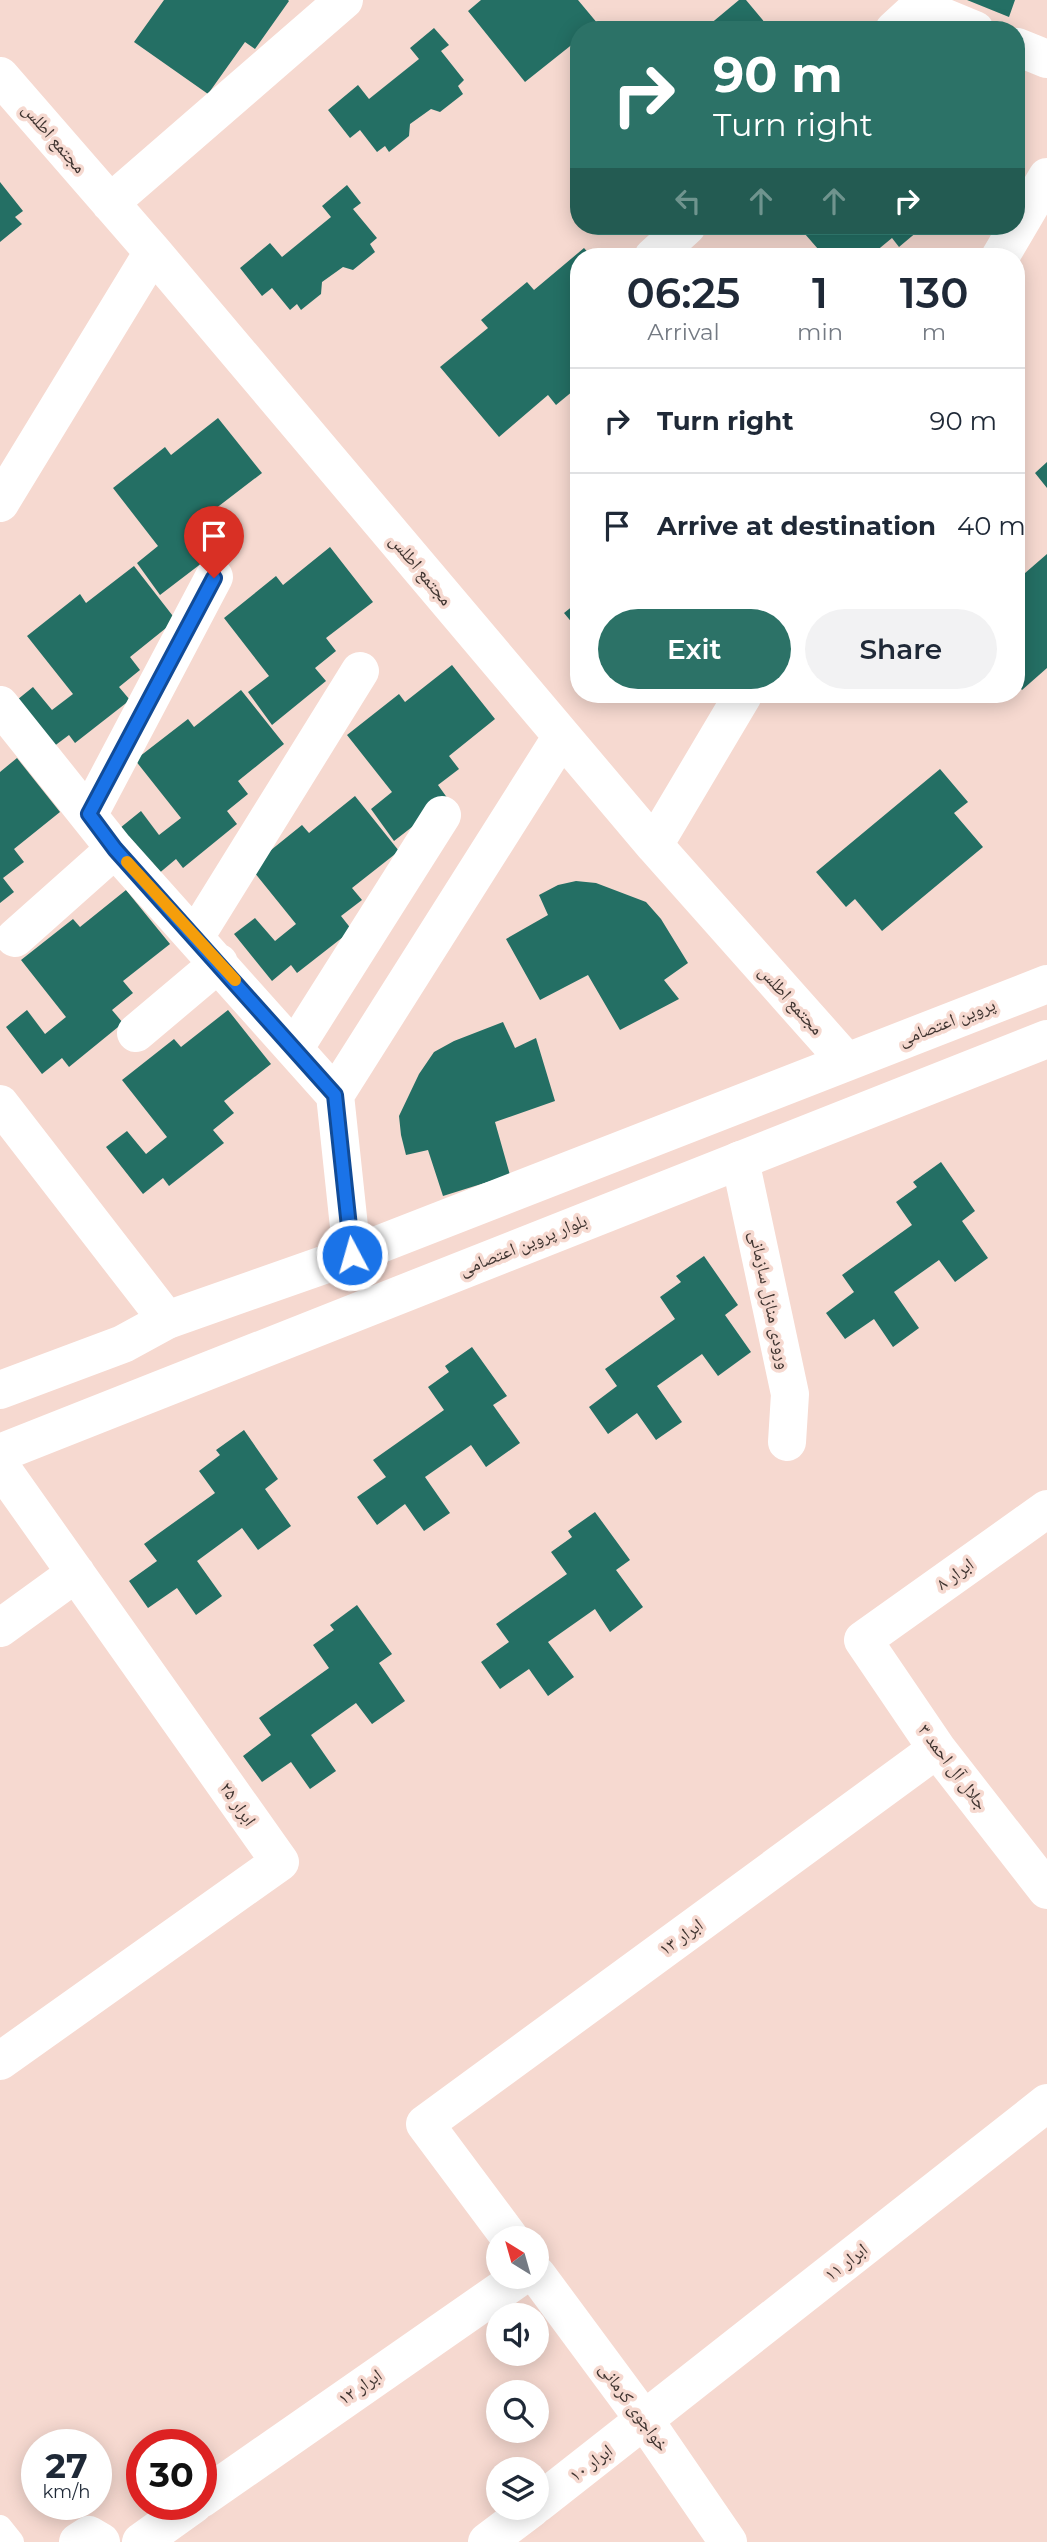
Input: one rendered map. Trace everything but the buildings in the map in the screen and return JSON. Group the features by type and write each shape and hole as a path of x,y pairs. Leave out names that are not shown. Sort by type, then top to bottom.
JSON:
{"street":[{"path":"110,203 344,0"},
{"path":"911,12 943,21"},
{"path":"1025,50 1047,60"},
{"name":"مجتمع اطلس","path":"0,76 153,252 654,845 846,1061"},
{"path":"1025,214 1047,177"},
{"path":"663,248 677,235"},
{"path":"0,503 153,252"},
{"path":"89,814 214,578"},
{"path":"135,1033 207,950 360,671"},
{"path":"654,845 738,703"},
{"path":"0,705 115,849 335,1095 352,1255"},
{"path":"335,1095 562,736"},
{"path":"294,1048 442,815"},
{"path":"15,938 115,849"},
{"name":"پروین اعتصامی","path":"846,1061 1047,984"},
{"name":"بلوار پروین اعتصامی","path":"0,1453 1047,1039"},
{"path":"0,1390 123,1344 167,1320 352,1255 846,1061"},
{"path":"0,1104 167,1320"},
{"name":"ورودی منازل سازمانی","path":"740,1160 790,1394 787,1442"},
{"name":"ابرار ۲۵","path":"0,1465 279,1862 0,2061"},
{"name":"ابرار ۸","path":"863,1640 1047,1509"},
{"path":"0,1628 76,1573"},
{"name":"جلال آل احمد ۳","path":"863,1640 937,1749 1042,1874"},
{"name":"ابرار ۱۳","path":"501,2226 425,2124 937,1749"},
{"name":"ابرار ۱۱","path":"645,2421 1047,2103"},
{"name":"ابرار ۱۲","path":"217,2488 503,2289"},
{"name":"خواجوی کرمانی","path":"547,2289 645,2421 728,2542"},
{"name":"ابرار ۱۰","path":"549,2495 645,2421"},
{"path":"141,2542 172,2520"},
{"path":"487,2542 516,2520"}],"lane":[{"path":"0,2527 12,2542"}],"slow traffic":[{"path":"127,862 235,980"}],"route":[{"path":"214,578 89,814 115,849 335,1095 352,1255"}]}
